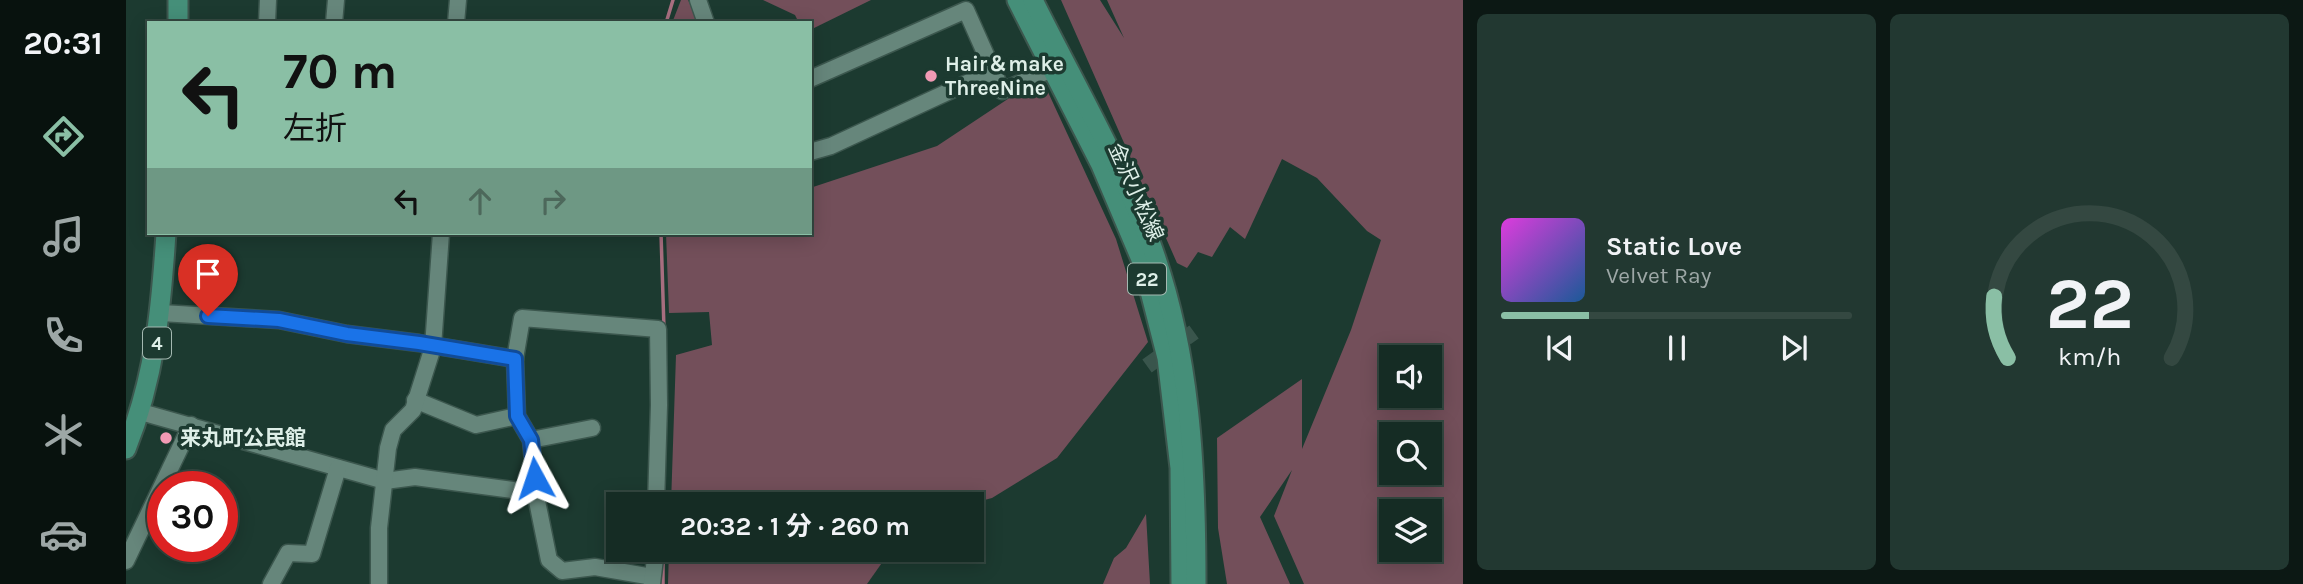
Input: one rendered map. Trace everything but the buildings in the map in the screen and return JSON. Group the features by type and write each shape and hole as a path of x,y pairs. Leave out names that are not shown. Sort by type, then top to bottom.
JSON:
{"main road":[{"path":"178,0 178,21"},
{"name":"金沢小松線","path":"1017,0 1101,165 1143,264 1167,358 1180,468 1181,584"},
{"name":"金沢小松線","path":"1032,0 1098,125 1130,193 1150,240 1165,288 1185,379 1191,425 1196,584"},
{"name":"4","path":"126,449 141,412 157,344 166,235"}],"street":[{"path":"267,21 268,0"},
{"path":"334,21 336,0"},
{"path":"456,21 458,0"},
{"path":"698,0 705,21"},
{"path":"812,78 966,10 1002,91 1052,69"},
{"path":"812,151 831,146 993,71"},
{"path":"379,584 379,527 388,449 393,430 413,411 433,346 441,235"},
{"path":"161,313 279,320 347,334 515,359"},
{"path":"654,562 652,580 595,567 562,571 549,560 536,496 531,440 517,416 515,359 522,318 658,329 656,492"},
{"path":"415,400 476,425 517,416"},
{"path":"141,412 385,481 415,477 513,490 536,496"},
{"path":"126,561 191,425"},
{"path":"531,440 592,428"},
{"path":"271,584 288,553 312,554 338,468"}],"shaded area":[{"path":"681,0 688,0 699,21 673,21"},
{"path":"763,0 871,0 812,29 812,21 798,21 795,15"},
{"path":"1061,0 1100,0 1124,38 1107,0 1463,0 1463,584 1304,584 1274,516 1292,470 1260,517 1290,584 1227,584 1218,528 1217,438 1302,379 1302,449 1351,330 1381,240 1367,231 1317,178 1282,159 1245,239 1230,227 1212,257 1198,252 1187,268 1177,263"},
{"path":"1041,77 1116,239 1148,342 1057,458 992,498 984,500 984,492 671,492 676,355 712,345 709,312 669,313 666,235 812,235 812,187 937,146"},
{"path":"1146,514 1150,584 1103,584 1114,558 1126,548"},
{"path":"669,562 883,562 867,584 668,584"}],"waterway":[{"path":"667,21 673,0"},
{"path":"661,235 664,329"},
{"path":"663,562 663,584"}],"tunnel":[{"path":"1147,366 1194,332"}],"place":[{"name":"Hair＆make ThreeNine","path":"931,76"},
{"name":"来丸町公民館","path":"166,438"}],"route":[{"path":"208,316 279,320 347,334 515,359 517,416 531,440 535,478"}]}
